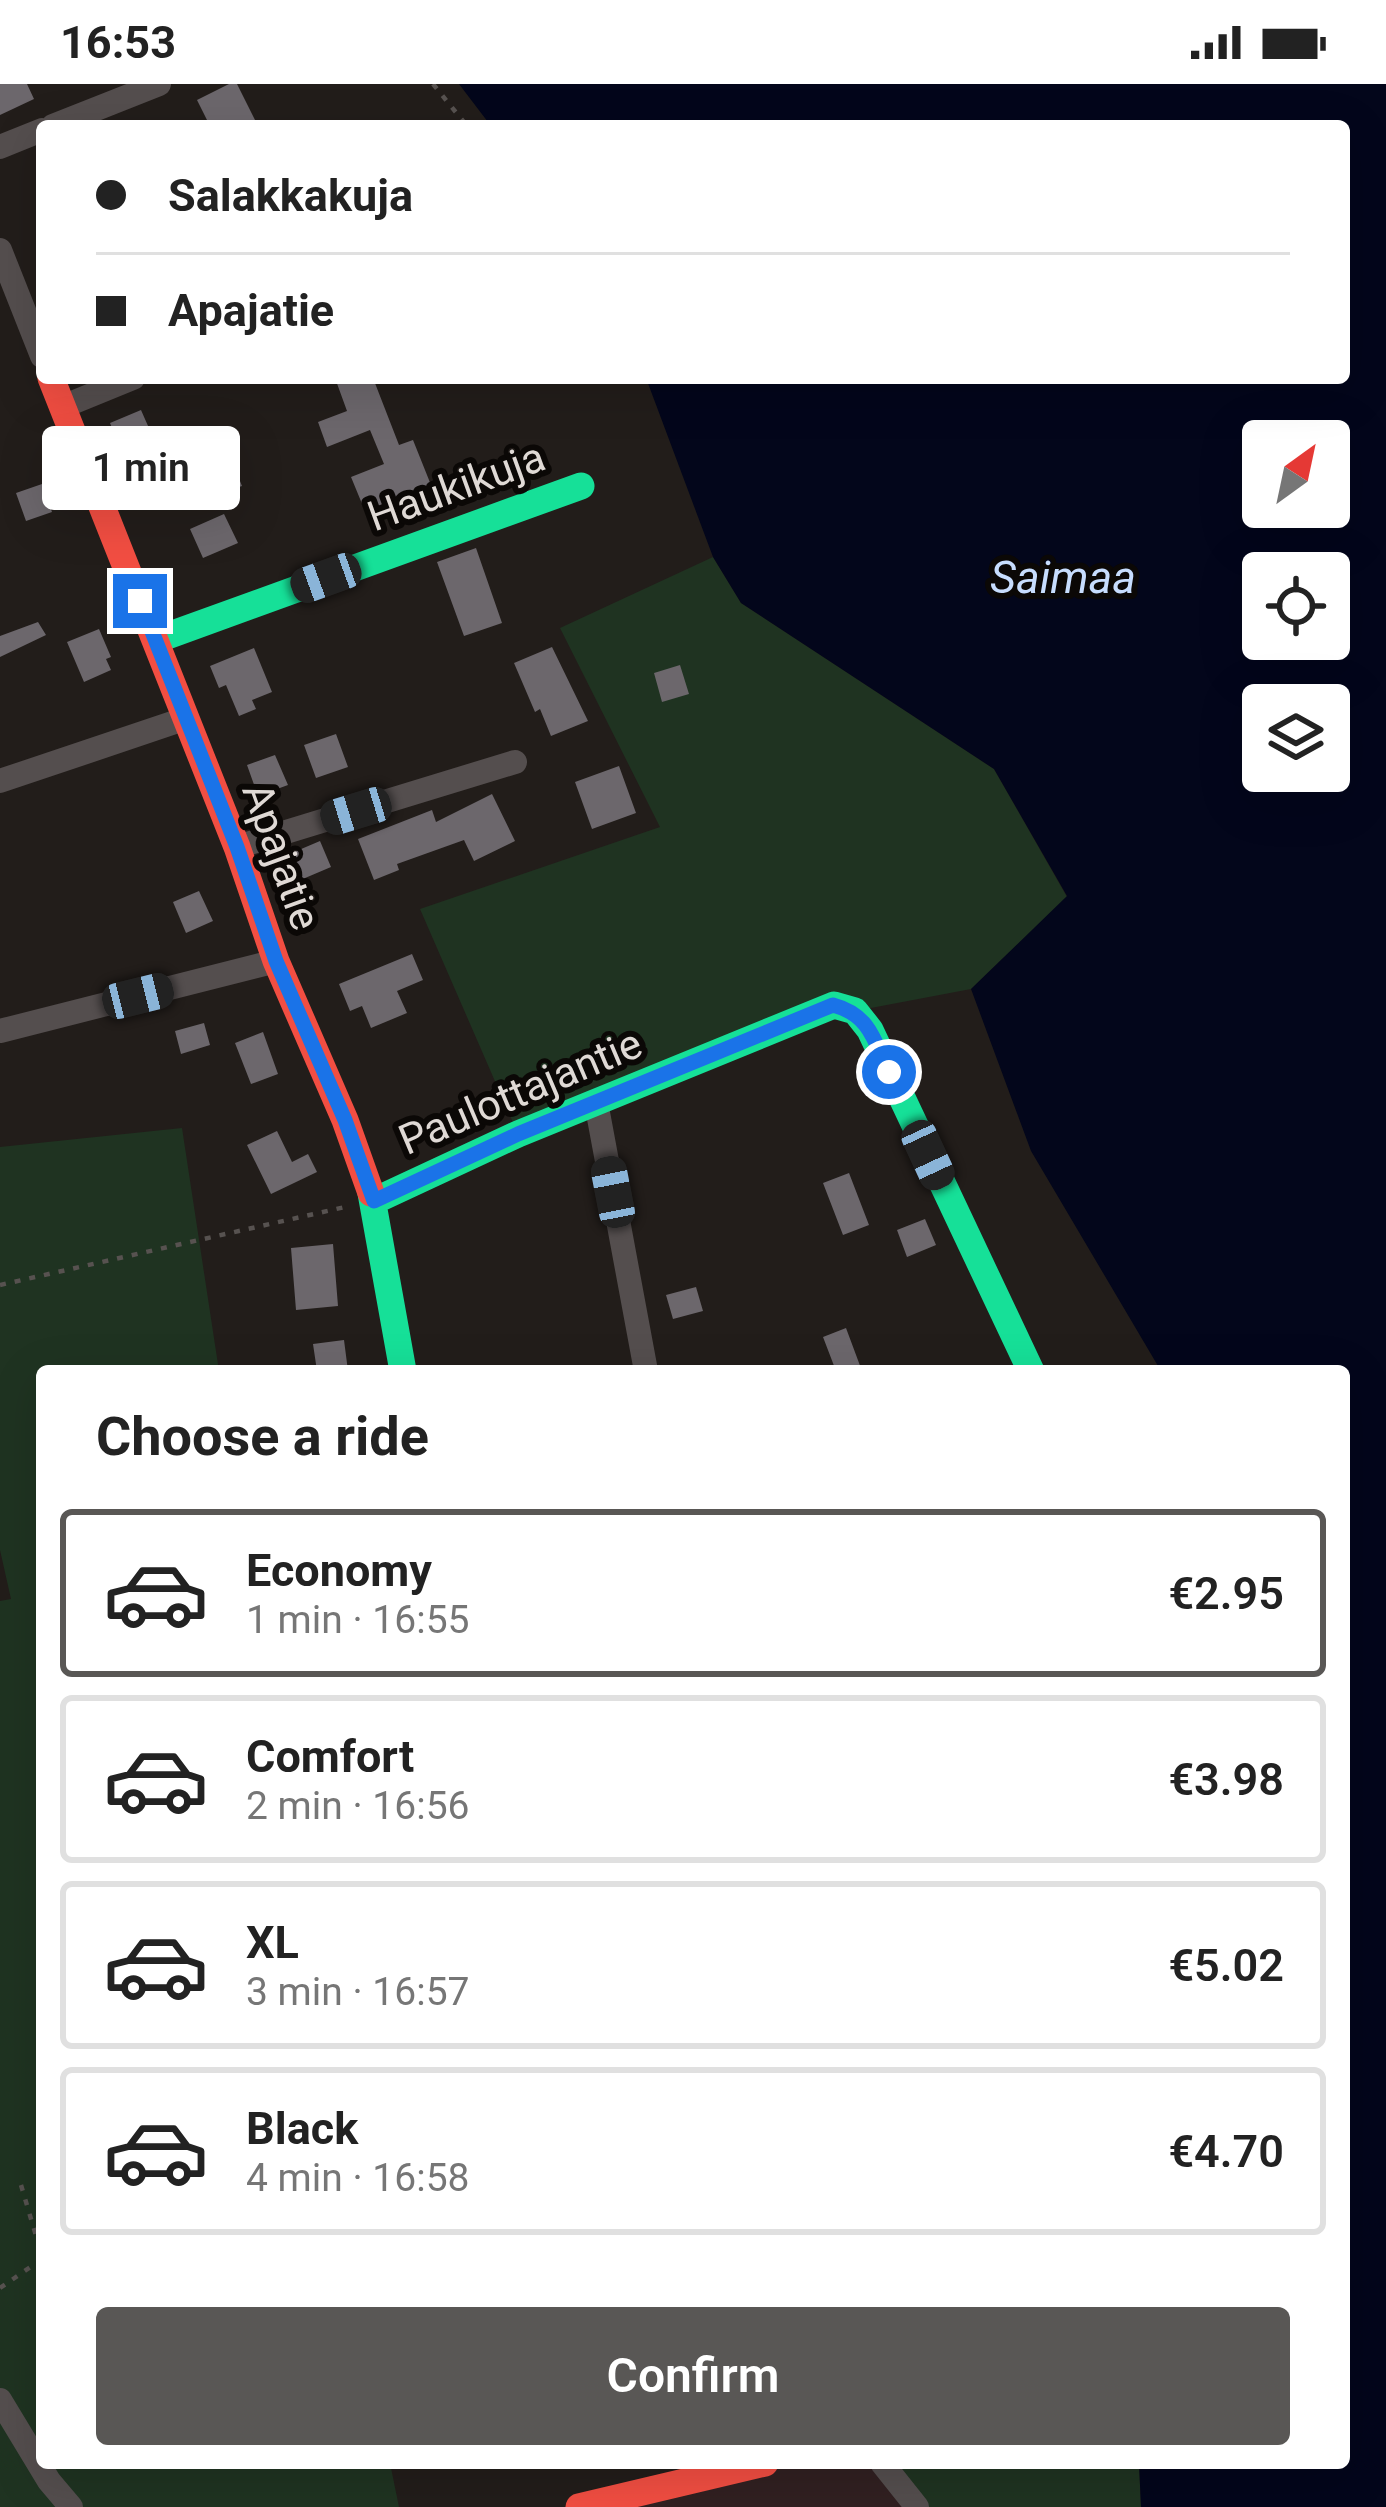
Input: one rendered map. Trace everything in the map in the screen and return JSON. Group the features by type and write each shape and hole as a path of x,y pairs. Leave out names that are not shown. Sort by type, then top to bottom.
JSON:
{"street":[{"path":"68,120 159,84"},
{"path":"0,147 36,132"},
{"path":"0,250 36,341"},
{"name":"Apajatie","path":"53,384 374,1201 402,1365"},
{"path":"62,406 119,384"},
{"name":"Haukikuja","path":"155,640 581,486"},
{"path":"0,781 184,719"},
{"path":"237,847 515,762"},
{"path":"0,1031 276,961"},
{"name":"Paulottajantie","path":"374,1201 596,1102 833,1005 855,1011 870,1030 1028,1365"},
{"path":"596,1102 645,1365"},
{"path":"0,2400 36,2460"},
{"path":"42,2469 71,2507"},
{"path":"579,2507 739,2469"},
{"path":"887,2469 917,2507"}],"path":[{"path":"434,84 462,120"},
{"name":"Paulottajantie","path":"0,1285 374,1201"},
{"path":"21,2186 36,2237"},
{"path":"0,2288 36,2262"}],"shaded area":[{"path":"740,2469 887,2469 917,2507 579,2507"}],"green space":[{"path":"713,557 741,603 994,769 1067,897 971,989 855,1011 518,1134 420,909 660,827 560,628"},
{"path":"182,1128 218,1365 36,1365 36,2469 391,2469 399,2507 0,2507 0,1601 11,1599 0,1550 0,1147"},
{"path":"887,2469 1139,2469 1141,2507 917,2507"}],"water":[{"name":"Saimaa","path":"459,84 1386,84 1386,2507 1141,2507 1139,2469 1350,2469 1350,1365 1157,1365 1031,1151 971,989 1067,896 994,769 741,603 713,557 648,384 1350,384 1350,120 486,120"}],"building":[{"path":"0,84 27,84 34,99 0,115"},
{"path":"237,84 255,120 207,120 197,100"},
{"path":"337,384 375,384 399,445 413,440 431,485 365,511 351,477 384,464 370,430 327,447 318,422 347,411"},
{"path":"141,410 152,435 120,448 110,423"},
{"path":"225,444 242,486 214,496 198,455"},
{"path":"42,484 52,512 26,521 16,493"},
{"path":"224,514 238,543 203,558 190,529"},
{"path":"476,548 502,623 464,636 437,562"},
{"path":"38,622 46,635 0,657 0,636"},
{"path":"99,629 111,657 106,659 111,670 84,682 67,642"},
{"path":"552,647 588,721 551,736 514,663"},
{"path":"254,648 272,692 252,700 256,709 239,716 226,685 219,688 210,666"},
{"path":"680,665 689,694 662,702 654,673"},
{"path":"336,734 348,767 316,778 304,745"},
{"path":"275,755 288,785 258,796 247,765"},
{"path":"619,766 636,813 592,829 575,782"},
{"path":"492,794 515,841 474,861 464,840 397,864 399,870 374,880 358,839 432,810 436,822"},
{"path":"320,841 331,867 291,884 280,858"},
{"path":"199,891 213,921 186,933 173,902"},
{"path":"412,954 423,980 397,991 407,1013 371,1028 362,1006 350,1011 339,984"},
{"path":"204,1023 210,1045 181,1054 175,1031"},
{"path":"263,1032 278,1074 251,1084 235,1043"},
{"path":"277,1131 292,1162 308,1154 317,1172 271,1194 247,1145"},
{"path":"849,1173 869,1225 843,1235 823,1183"},
{"path":"925,1219 936,1245 907,1257 897,1230"},
{"path":"333,1244 338,1306 296,1310 291,1248"},
{"path":"696,1287 703,1311 673,1319 666,1295"},
{"path":"846,1328 860,1365 834,1365 823,1337"},
{"path":"344,1340 347,1365 316,1365 313,1344"}],"traffic: fast":[{"path":"156,640 581,486"},
{"path":"374,1201 518,1134 834,1005 855,1011 870,1030 1028,1365"},
{"path":"371,1193 402,1365"}],"traffic: jam":[{"path":"53,384 237,847 276,961 345,1120 371,1193"},
{"path":"579,2507 740,2469"}],"route":[{"path":"140,601 237,847 276,961 345,1120 374,1201 518,1134 833,1005 855,1011 870,1030 889,1072"}]}
